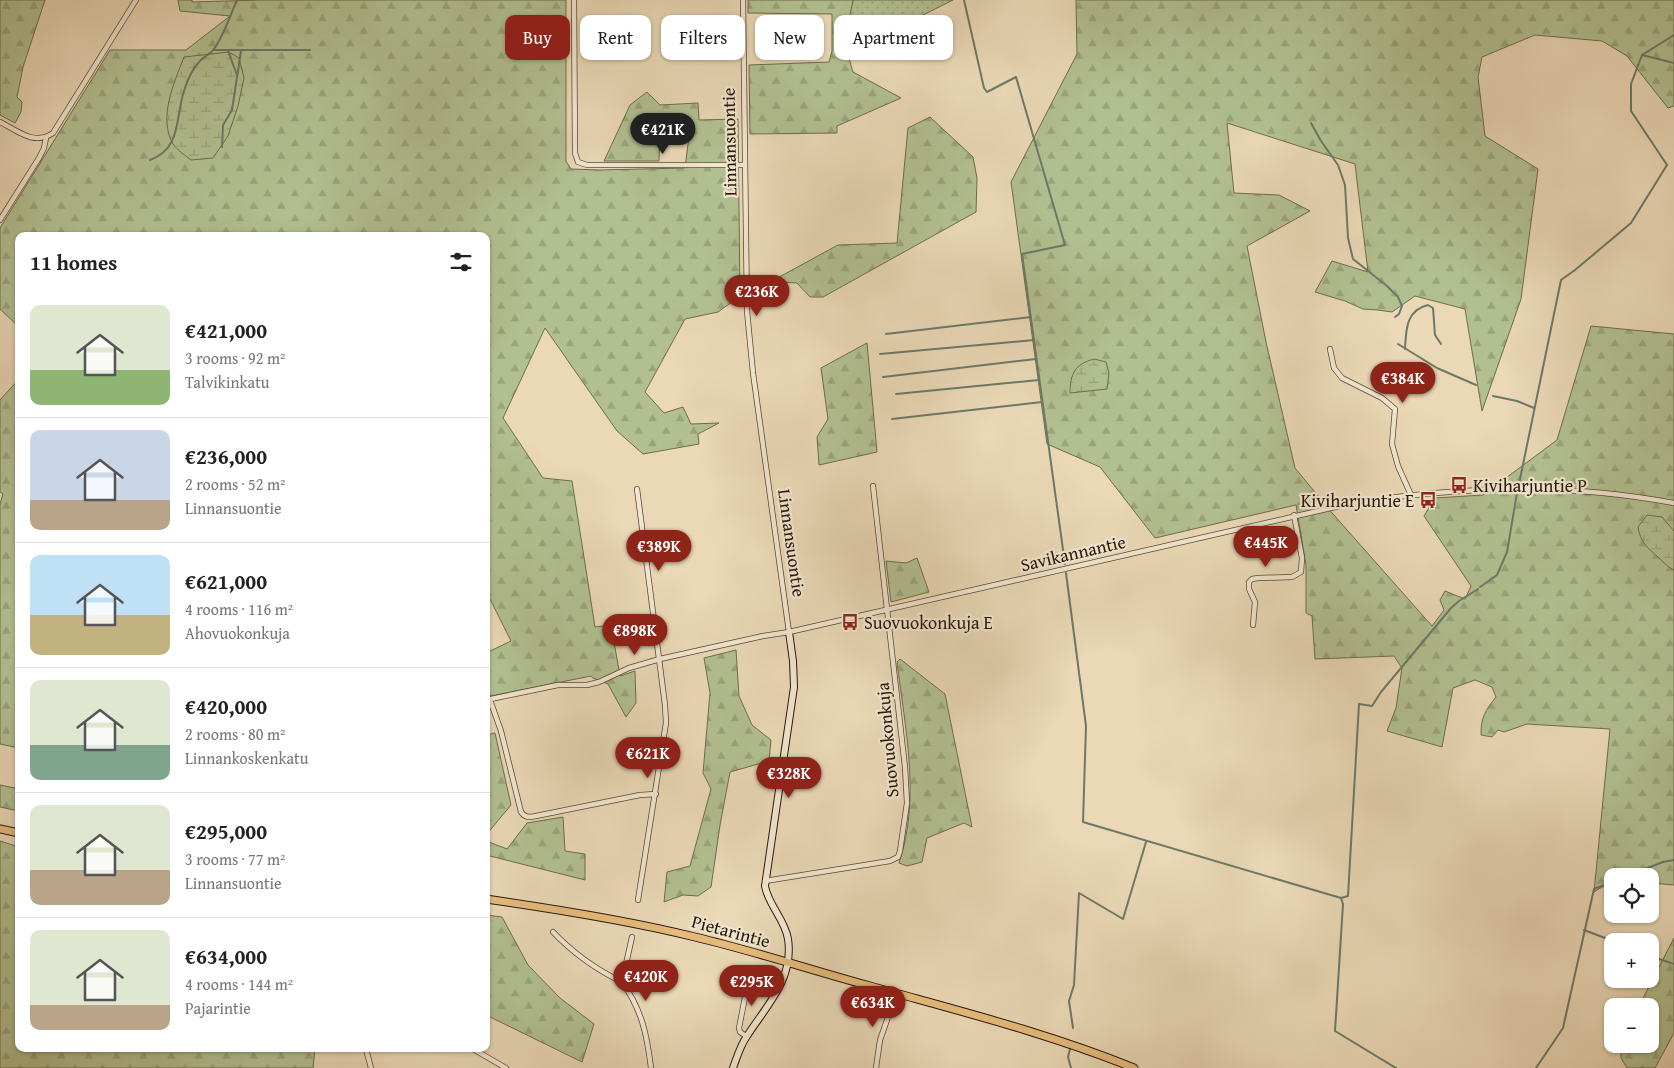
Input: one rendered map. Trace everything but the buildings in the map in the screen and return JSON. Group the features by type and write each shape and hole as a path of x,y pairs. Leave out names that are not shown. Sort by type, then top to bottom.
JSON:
{"main road":[{"path":"0,828 15,832"},
{"name":"Pietarintie","path":"490,900 656,928 731,946 1012,1025 1062,1041 1134,1068"}],"street":[{"path":"0,122 31,138 46,138 53,133 136,0"},
{"path":"574,0 575,154 578,162 587,166 744,164"},
{"name":"Linnansuontie","path":"733,1068 746,1036 775,996 782,983 788,962 787,933 768,895 765,881 794,687 793,661 750,347 746,292 743,0"},
{"path":"0,220 44,148 46,138"},
{"path":"1330,349 1334,368 1342,378 1382,398 1395,409 1392,444 1398,466 1411,495"},
{"name":"Suovuokonkuja","path":"765,881 894,860 898,856 907,792 874,486"},
{"path":"637,489 660,659 666,723 638,900"},
{"name":"Savikannantie","path":"490,699 558,685 588,685 608,679 629,668 660,659 887,610 1294,515 1354,503 1411,495 1471,490 1535,489 1610,494 1674,503"},
{"path":"1253,625 1255,602 1249,589 1249,582 1258,578 1295,577 1301,572 1302,558 1294,515"},
{"path":"490,704 501,731 521,812 524,816 536,816 640,795 656,794"},
{"path":"553,932 571,951 587,963 622,982 633,998 642,1018 651,1068"},
{"path":"622,982 632,937"},
{"path":"746,1036 740,1032 739,1028 748,982"},
{"path":"876,1068 881,1034 887,1020 892,992"},
{"path":"367,1052 371,1068"},
{"path":"478,1052 506,1068"}],"green space":[{"path":"0,0 45,0 23,67 17,97 22,102 21,112 15,123 0,115"},
{"path":"178,0 192,0 192,2 263,0 566,0 566,15 505,15 505,60 566,60 566,161 571,169 685,168 691,120 660,124 659,161 604,161 630,105 647,92 660,105 698,103 699,120 738,119 740,296 718,312 685,319 645,392 664,413 683,407 691,424 719,423 698,434 699,444 643,454 617,431 545,328 503,418 543,478 572,481 595,627 611,625 620,676 635,671 636,703 626,717 608,684 591,676 490,695 490,651 511,641 490,599 490,232 15,232 15,323 0,309 0,228 110,50 186,50 230,16 180,11"},
{"path":"748,0 853,0 850,15 834,15 834,60 849,60 853,72 901,98 837,126 837,133 750,134 749,65 829,62 832,51 832,14 748,13"},
{"path":"853,0 953,0 923,15 849,15"},
{"path":"1076,0 1674,0 1674,106 1668,108 1627,56 1602,41 1535,35 1482,57 1478,77 1485,136 1538,169 1521,299 1482,411 1465,309 1415,296 1392,312 1363,309 1345,301 1315,292 1332,261 1368,272 1355,164 1227,123 1234,193 1279,195 1310,211 1247,246 1266,342 1295,468 1432,626 1444,610 1440,600 1445,591 1465,599 1471,586 1424,516 1435,498 1483,495 1557,440 1591,326 1674,334 1674,885 1659,884 1659,868 1604,868 1604,886 1594,892 1610,729 1527,724 1504,732 1498,730 1492,737 1481,735 1484,714 1496,697 1492,687 1475,680 1453,688 1442,747 1387,731 1396,708 1402,668 1394,656 1315,659 1312,616 1306,613 1306,565 1296,505 1155,538 1100,467 1047,444 1011,182 1077,54"},
{"path":"229,52 239,58 244,78 238,106 228,136 213,158 191,160 173,144 169,134 167,112 172,89 184,57"},
{"path":"930,117 973,157 977,178 976,212 823,297 810,297 797,283 780,282 759,288 838,245 897,243 908,128"},
{"path":"867,343 877,452 819,465 817,437 828,419 821,368"},
{"path":"1094,359 1106,362 1109,373 1107,389 1070,393 1071,380 1075,371 1082,364"},
{"path":"15,383 15,747 0,744 0,504 3,494 0,492 0,400"},
{"path":"1647,515 1662,517 1674,531 1674,570 1667,566 1642,540 1638,527"},
{"path":"917,558 929,592 891,602 886,561 906,563"},
{"path":"736,650 739,696 752,725 771,740 769,761 730,772 711,887 698,896 683,895 664,902 667,872 690,866 711,789 703,773 710,693 704,658"},
{"path":"900,659 945,694 972,827 964,823 927,838 922,862 907,866 899,863 906,838 910,789 907,738 897,662"},
{"path":"495,733 511,805 490,830 490,734"},
{"path":"0,785 15,788 15,810 0,807"},
{"path":"563,817 565,851 585,854 585,880 490,856 490,843 507,849 527,823"},
{"path":"0,841 15,846 15,1052 315,1052 313,1068 0,1068"},
{"path":"490,916 502,917 528,965 560,998 594,1024 582,1062 490,1017"},
{"path":"1674,938 1674,1033 1655,1068 1627,1068 1621,1058 1621,1053 1659,1053 1659,998 1643,998 1648,988 1659,988 1659,967"}],"waterway":[{"path":"150,160 168,148 176,131 181,101 188,79 197,64 213,51 218,44 237,0"},
{"path":"964,0 984,88 987,92 1016,77 1065,245 1022,254 1065,564"},
{"path":"1519,484 1561,280 1631,223 1667,165 1631,111 1631,84 1642,55 1674,35"},
{"path":"214,50 310,50"},
{"path":"228,51 237,75"},
{"path":"222,147 223,125 232,110 241,51"},
{"path":"1642,55 1674,63"},
{"path":"1311,123 1338,165 1345,185 1348,238 1353,259 1398,297 1402,306 1399,314 1395,317"},
{"path":"1405,349 1407,328 1411,316 1415,311 1428,305 1433,308 1435,335 1441,344"},
{"path":"886,334 1031,317"},
{"path":"880,354 1034,340"},
{"path":"1398,344 1437,368 1476,385"},
{"path":"883,377 1036,359"},
{"path":"896,394 1039,380"},
{"path":"1493,396 1517,401 1534,408"},
{"path":"892,419 1042,402"},
{"path":"1480,587 1497,575 1507,552 1517,493"},
{"path":"1066,573 1086,726 1083,822 1341,898 1348,896 1359,704 1372,706 1381,692 1451,608 1478,589"},
{"path":"1073,1028 1069,1001 1074,985 1079,893 1123,919 1146,842"},
{"path":"1647,868 1674,860"},
{"path":"1536,1068 1563,1028 1594,889 1604,885"},
{"path":"1341,898 1343,904 1335,1031 1396,1068"},
{"path":"1584,930 1604,938"},
{"path":"1659,959 1674,964"},
{"path":"1070,1049 1068,1057 1071,1068"}],"place":[{"name":"Kiviharjuntie P","path":"1459,485"},
{"name":"Kiviharjuntie E","path":"1428,500"},
{"name":"Suovuokonkuja E","path":"850,622"}]}
